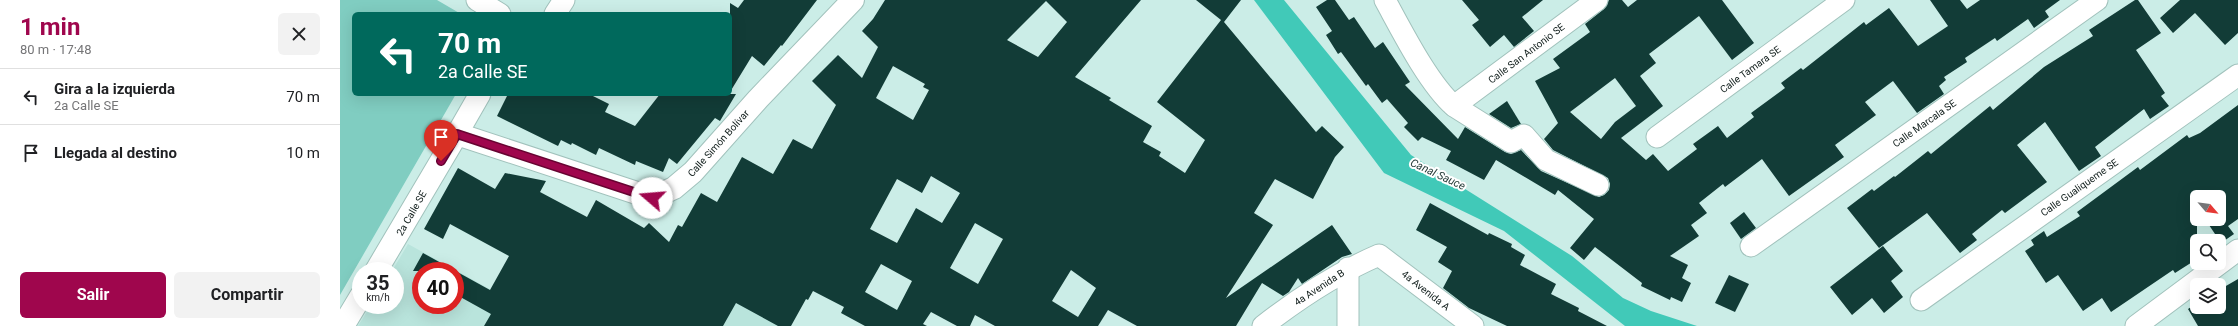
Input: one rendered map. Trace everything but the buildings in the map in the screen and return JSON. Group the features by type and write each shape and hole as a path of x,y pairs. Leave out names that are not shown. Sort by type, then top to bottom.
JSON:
{"street":[{"path":"476,0 497,12"},
{"path":"556,12 564,0"},
{"name":"Calle Simón Bolívar","path":"457,134 652,198 674,188 693,172 758,99 853,0"},
{"path":"1385,0 1414,51 1447,100 1511,142 1524,135 1546,160 1598,185"},
{"name":"Calle San Antonio SE","path":"1454,106 1597,0"},
{"name":"Calle Tamara SE","path":"1657,137 1844,0"},
{"name":"Calle Marcala SE","path":"1752,246 2097,0"},
{"name":"Calle Gualiqueme SE","path":"1921,300 2238,75"},
{"path":"457,134 479,96"},
{"name":"2a Calle SE","path":"381,262 457,134"},
{"path":"2136,326 2238,250"},
{"name":"4a Avenida B","path":"1263,326 1291,305 1348,268 1379,255"},
{"name":"4a Avenida A","path":"1379,255 1473,326"},
{"path":"1348,268 1348,326"},
{"path":"343,326 352,311"}],"shaded area":[{"path":"340,0 437,0 458,12 352,12 352,96 455,96 359,262 352,262 352,274 340,295"},
{"path":"408,244 441,262 412,262 412,314 464,314 464,275 557,326 358,326 365,314 404,314 404,262 397,262"},
{"path":"723,262 778,326 690,326"}],"water":[{"name":"Canal Sauce","path":"1254,0 1284,0 1411,155 1572,256 1623,298 1651,311 1697,326 1625,326 1504,231 1384,173"}],"route":[{"path":"441,161 457,134 652,198"}]}
